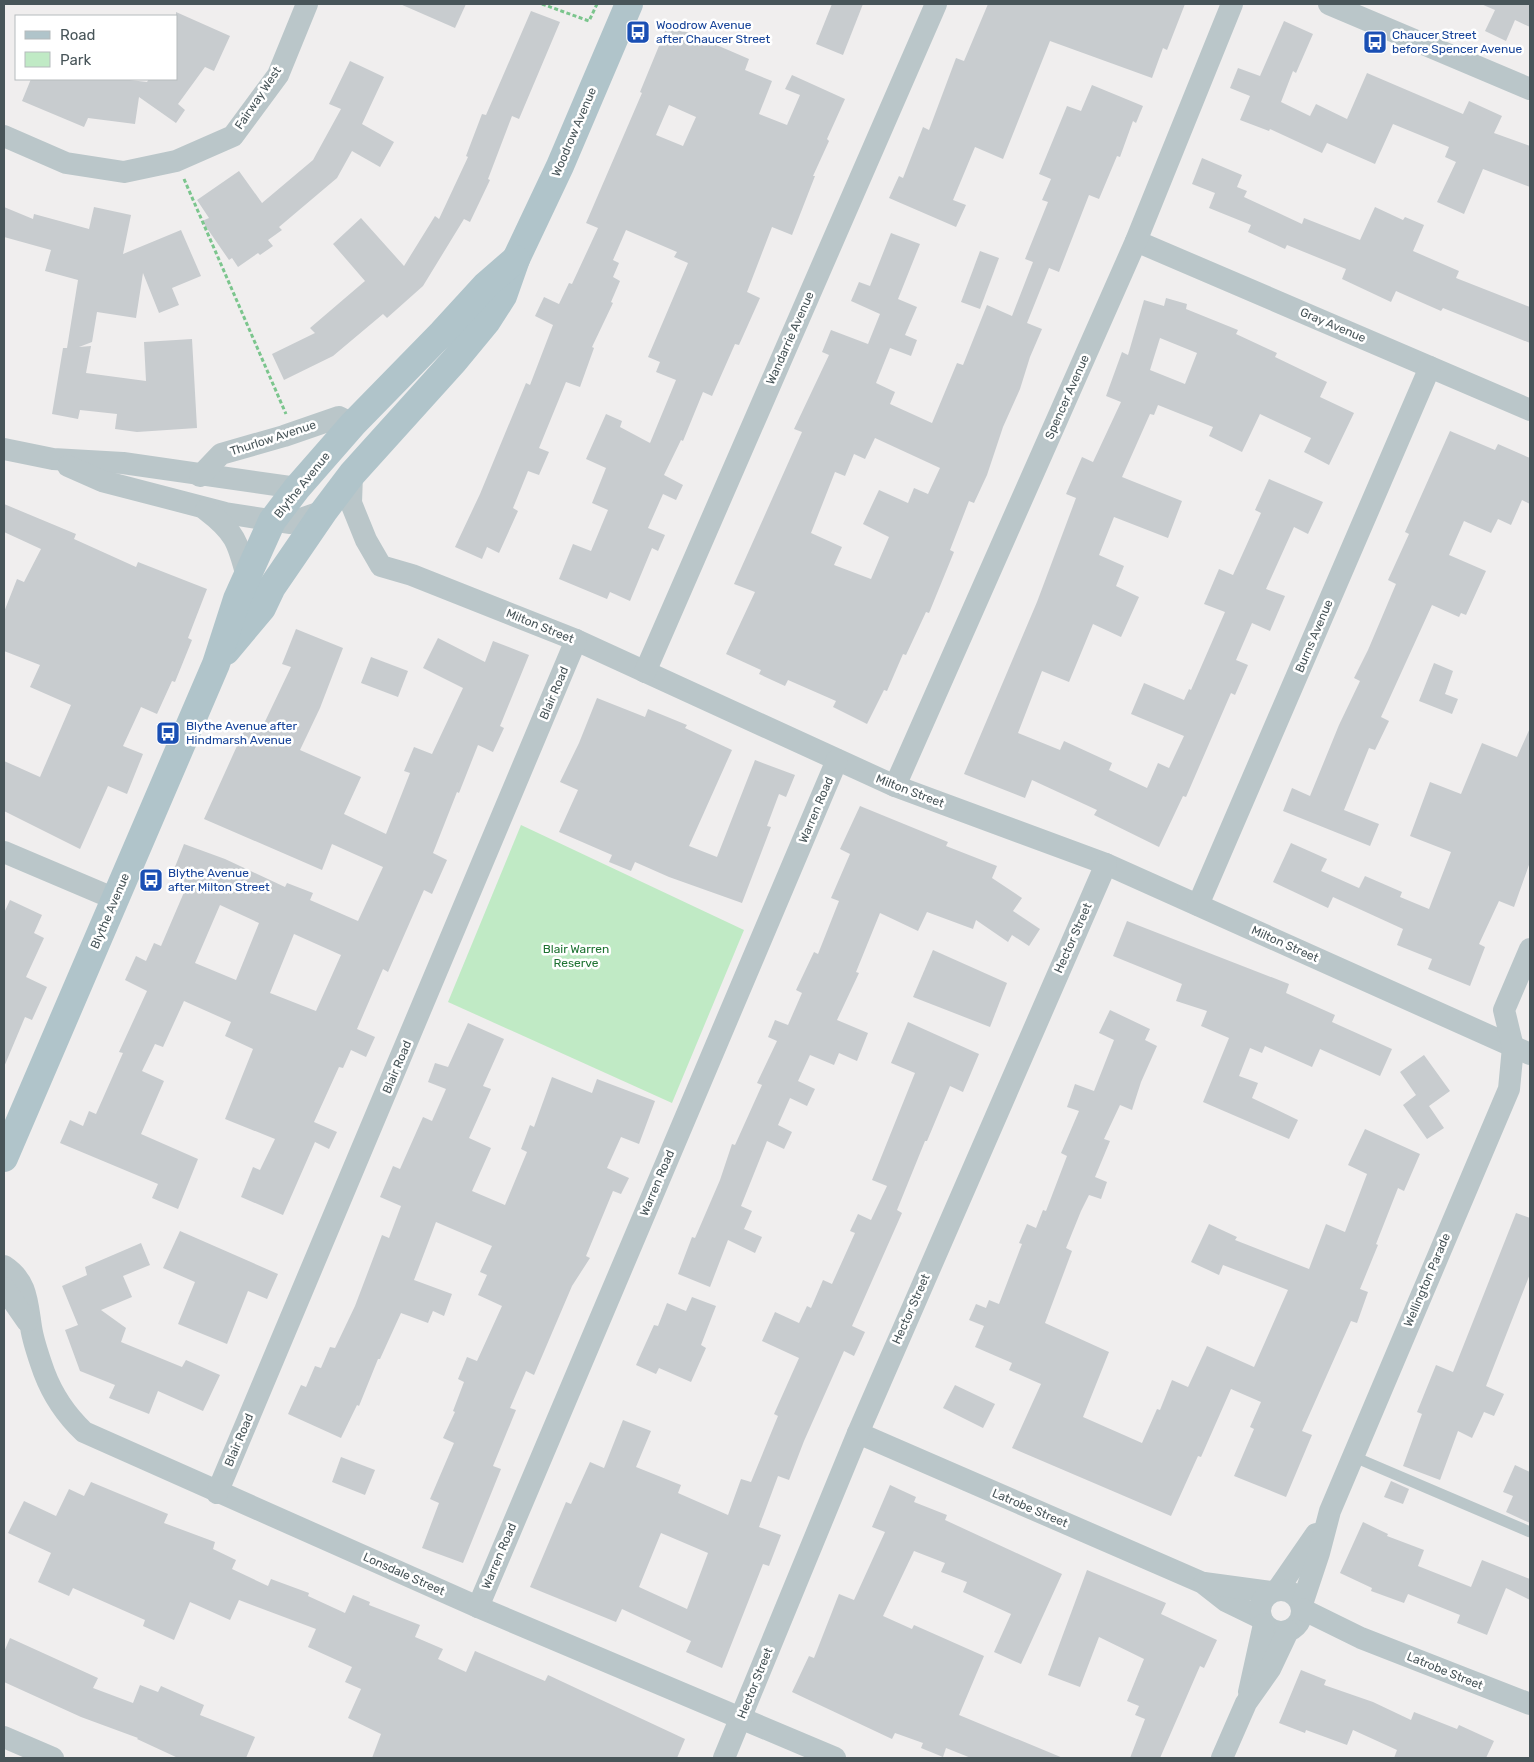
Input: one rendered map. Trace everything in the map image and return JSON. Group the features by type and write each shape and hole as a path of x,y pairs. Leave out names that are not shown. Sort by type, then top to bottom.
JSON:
{"main road":[{"name":"Woodrow Avenue","path":"352,474 454,361 487,321 503,296 516,259 560,166 629,4"},
{"name":"Woodrow Avenue","path":"353,424 442,333 486,284 516,259"},
{"name":"Blythe Avenue","path":"4,1158 216,664 237,599 272,521 297,488 353,424"},
{"name":"Blythe Avenue","path":"216,664 262,608 272,587 352,474"}],"street":[{"name":"Fairway West","path":"4,136 66,163 124,172 176,161 233,136 278,75 308,4"},
{"name":"Wandarrie Avenue","path":"645,672 936,4"},
{"name":"Spencer Avenue","path":"895,786 1136,241 1232,4"},
{"path":"1330,4 1530,90"},
{"name":"Gray Avenue","path":"1136,241 1530,410"},
{"name":"Burns Avenue","path":"1198,905 1430,367"},
{"name":"Thurlow Avenue","path":"200,476 221,454 284,436 339,417 353,424"},
{"path":"4,448 53,459 123,463 200,476 297,488"},
{"path":"53,459 102,481 203,507 272,521 289,523 324,511"},
{"name":"Milton Street","path":"352,474 351,503 366,540 381,566 412,575 576,640 895,786 1106,864 1521,1051"},
{"path":"203,507 226,525 238,544 247,577"},
{"name":"Blair Road","path":"217,1493 576,640"},
{"name":"Warren Road","path":"478,1607 837,760"},
{"path":"4,852 115,899"},
{"name":"Hector Street","path":"724,1758 858,1433 1106,864"},
{"name":"Wellington Parade","path":"1302,1606 1330,1511 1352,1456 1509,1089 1521,1051 1504,1010 1530,949"},
{"name":"Lonsdale Street","path":"4,1266 20,1280 28,1297 31,1328 43,1371 54,1395 63,1411 84,1432 217,1493 478,1607 740,1720 834,1758"},
{"name":"Lonsdale Street","path":"4,1288 31,1328"},
{"name":"Latrobe Street","path":"858,1433 1203,1582 1226,1601 1263,1621"},
{"name":"Wellington Parade","path":"1275,1591 1305,1553 1330,1511"},
{"name":"Latrobe Street","path":"1203,1582 1275,1591"},
{"path":"1225,1757 1246,1703 1263,1621 1262,1603 1275,1591 1293,1593 1302,1606 1301,1619 1290,1631 1270,1669 1246,1703"},
{"name":"Latrobe Street","path":"1302,1606 1361,1638 1530,1704"},
{"path":"1263,1621 1277,1632 1290,1631"},
{"name":"Latrobe Street","path":"1290,1631 1361,1638"},
{"path":"4,1737 53,1758"}],"lane":[{"path":"1352,1456 1530,1532"}],"path":[{"path":"542,4 589,21 597,4"},
{"path":"176,161 290,421"}],"green space":[{"name":"Blair Warren Reserve","path":"521,825 744,930 672,1103 448,1002"}],"building":[{"path":"400,4 466,4 455,28"},
{"path":"832,4 863,4 843,55 816,44"},
{"path":"988,4 1185,4 1167,50 1163,48 1152,78 1050,41 1003,159 975,147 953,200 966,205 956,227 889,198 899,176 903,178 923,127 929,130 956,58 964,61"},
{"path":"1481,4 1530,4 1530,27 1515,20 1506,41 1485,31 1495,10"},
{"path":"531,11 560,22 519,119 512,116 488,179 490,180 470,222 464,219 423,286 387,318 383,314 333,356 284,380 272,354 315,333 310,328 365,281 333,244 361,218 404,266 435,216 439,219 468,157 466,156 482,114 486,115"},
{"path":"176,12 230,36 214,71 205,67 178,104 185,110 176,123 139,97 135,124 88,118 84,127 22,101 31,80 130,80 147,82 148,80 178,80 178,15 176,15"},
{"path":"1284,21 1313,34 1296,73 1293,71 1281,102 1310,116 1316,104 1347,119 1367,73 1463,114 1469,101 1502,116 1494,133 1530,146 1530,187 1483,169 1464,214 1437,202 1456,162 1445,157 1449,147 1393,124 1375,164 1327,143 1322,153 1270,129 1269,131 1240,120 1250,96 1230,88 1238,68 1260,76"},
{"path":"668,24 749,59 745,70 772,81 759,114 787,125 800,95 785,89 792,75 845,99 827,139 829,141 813,176 815,176 792,235 772,227 747,292 760,298 739,345 735,344 712,396 703,392 683,441 681,440 664,475 683,485 676,500 663,494 648,528 665,535 658,551 652,548 630,601 610,592 607,599 559,579 573,544 591,551 608,510 592,503 606,468 586,459 606,414 622,421 620,427 650,443 676,380 656,372 660,362 648,357 688,263 674,257 677,252 626,230 613,260 619,263 613,277 620,281 611,302 613,303 592,347 594,348 580,387 566,382 539,448 549,452 539,475 528,471 513,508 518,511 499,553 487,547 482,559 455,547 480,494 526,383 530,385 553,325 535,316 544,297 559,304 569,283 572,284 598,228 586,223 642,93 640,92","holes":["669,105 696,117 683,146 656,135"]},
{"path":"350,61 384,77 362,124 394,142 380,167 352,151 337,178 279,227 282,230 268,240 273,246 260,255 258,253 238,267 232,258 229,260 202,221 209,218 197,200 239,171 262,203 313,160 341,109 329,104"},
{"path":"1092,85 1143,106 1136,123 1133,121 1120,157 1117,156 1099,199 1089,195 1059,272 1049,268 1027,323 1042,329 1030,357 1020,389 1003,427 987,475 974,503 969,501 950,550 954,552 929,613 926,612 906,655 903,654 887,691 884,690 867,724 833,707 836,701 788,680 785,686 759,674 761,670 726,654 755,592 734,584 802,432 794,429 829,355 822,352 831,330 868,344 880,314 851,301 859,282 870,286 891,233 920,244 898,299 917,307 905,335 917,340 911,356 890,348 876,383 895,392 890,404 932,423 957,363 963,365 987,305 1012,316 1033,262 1025,259 1048,202 1042,200 1051,179 1039,174 1067,106 1081,111","holes":["875,438 940,468 928,494 914,488 908,503 879,490 863,524 889,537 871,579 834,565 842,547 811,533 835,472 845,476 854,454 865,459"]},
{"path":"1202,158 1242,175 1237,187 1247,191 1244,197 1302,224 1304,218 1360,240 1375,207 1403,220 1405,217 1424,225 1413,251 1459,271 1456,278 1530,307 1530,343 1443,308 1441,311 1396,291 1391,302 1342,279 1346,269 1287,245 1285,249 1248,232 1251,225 1209,208 1215,193 1192,184"},
{"path":"4,207 33,219 34,214 89,229 94,207 131,215 123,254 181,230 201,276 172,288 179,305 159,313 143,273 136,318 97,312 92,342 79,347 91,346 86,373 146,381 144,342 192,339 197,428 137,432 115,429 117,414 80,410 78,419 52,414 63,348 67,348 78,280 45,271 51,250 4,237"},
{"path":"980,251 999,258 980,309 961,302"},
{"path":"1166,298 1187,304 1186,309 1238,330 1236,334 1277,353 1275,357 1327,382 1320,397 1354,413 1329,465 1304,452 1311,438 1260,414 1242,452 1209,436 1213,427 1158,405 1154,415 1150,414 1122,477 1182,501 1168,538 1114,517 1099,555 1124,566 1116,586 1139,597 1121,637 1093,624 1069,682 1042,671 1018,733 1060,750 1064,741 1112,763 1109,770 1147,788 1158,763 1169,768 1184,736 1131,714 1144,683 1184,700 1189,689 1191,690 1225,612 1204,604 1219,569 1233,575 1261,513 1255,510 1269,479 1323,502 1308,534 1294,527 1266,589 1285,596 1270,631 1252,623 1236,660 1248,665 1235,695 1231,693 1186,797 1183,796 1159,847 1094,815 1097,810 1032,780 1025,798 964,774 1037,602 1076,498 1066,494 1082,457 1093,462 1121,402 1106,396 1122,352 1128,355 1144,300 1164,306","holes":["1160,338 1197,353 1185,384 1150,370"]},
{"path":"1450,431 1495,450 1498,444 1530,458 1530,504 1522,500 1511,525 1498,519 1491,533 1464,521 1449,555 1486,571 1466,615 1461,613 1459,617 1432,605 1381,717 1389,721 1375,750 1369,748 1344,810 1379,824 1370,846 1283,811 1292,788 1310,796 1339,725 1360,681 1354,678 1396,584 1388,580 1409,534 1405,532"},
{"path":"4,504 76,534 74,539 136,567 138,562 207,589 188,638 192,640 175,682 172,681 157,714 141,707 123,746 143,754 127,794 108,786 80,849 4,811 4,761 40,777 71,705 30,687 40,665 4,651 4,612 17,579 24,582 41,549 4,532"},
{"path":"296,629 343,648 320,708 300,750 361,777 344,814 386,834 410,773 404,771 414,747 432,754 463,688 423,668 438,638 485,662 493,641 529,655 500,726 504,728 493,752 478,745 459,793 457,792 433,853 447,860 432,894 424,890 388,972 383,969 357,1029 375,1037 366,1057 351,1050 343,1068 339,1067 314,1122 337,1132 329,1149 315,1142 283,1215 241,1197 253,1167 260,1170 275,1139 225,1119 253,1049 225,1036 231,1022 184,1001 163,1047 155,1044 142,1071 164,1081 141,1134 198,1159 178,1209 152,1198 158,1184 60,1143 70,1120 83,1126 89,1111 96,1114 123,1053 119,1052 147,991 125,980 136,956 146,961 154,943 161,946 188,883 171,877 184,844 225,859 285,887 287,883 313,893 310,900 358,921 383,867 332,844 322,870 204,819 246,726 260,732 291,667 282,664","holes":["220,905 259,923 236,980 195,963","294,934 341,955 316,1011 270,993"]},
{"path":"371,657 408,671 398,697 361,683"},
{"path":"1434,663 1453,671 1445,694 1458,699 1452,714 1419,701"},
{"path":"597,698 645,717 648,709 687,725 685,728 732,750 689,846 717,857 755,760 795,775 786,797 779,794 767,826 771,827 742,903 669,877 635,862 631,871 609,862 612,855 559,832 578,790 560,782 579,743"},
{"path":"1530,728 1530,862 1514,907 1499,901 1479,944 1485,947 1470,986 1428,969 1432,959 1397,945 1403,929 1333,897 1328,908 1273,882 1291,843 1327,859 1321,871 1359,888 1365,876 1402,892 1400,897 1429,909 1451,852 1410,836 1430,782 1461,794 1482,743 1517,757"},
{"path":"860,806 948,842 946,846 997,866 992,878 1022,898 1013,911 1040,929 1029,946 1012,935 1008,942 976,920 973,929 927,912 918,931 880,913 856,972 859,973 837,1020 868,1033 857,1061 839,1053 834,1065 810,1055 798,1081 815,1089 807,1106 790,1098 778,1125 792,1132 784,1149 767,1141 741,1206 752,1211 744,1229 762,1237 755,1253 728,1240 710,1287 678,1274 692,1237 695,1238 720,1180 732,1144 735,1145 762,1085 757,1083 777,1041 768,1037 775,1020 788,1025 802,993 796,990 814,952 818,954 839,901 831,898 850,854 840,849"},
{"path":"10,900 42,915 34,933 44,938 26,977 47,987 32,1020 25,1017 4,1067 4,913"},
{"path":"1127,921 1289,984 1286,993 1335,1015 1332,1022 1392,1049 1380,1076 1320,1049 1312,1067 1265,1046 1262,1053 1250,1048 1239,1076 1258,1083 1252,1098 1298,1120 1289,1139 1203,1102 1229,1038 1201,1026 1207,1011 1176,1001 1182,984 1113,956"},
{"path":"933,950 1007,983 990,1027 913,997"},
{"path":"1110,1010 1150,1029 1145,1040 1157,1046 1141,1082 1132,1110 1120,1105 1104,1139 1110,1141 1095,1177 1107,1182 1101,1199 1089,1195 1081,1211 1066,1248 1072,1251 1045,1323 1109,1352 1083,1417 1142,1443 1157,1409 1160,1410 1172,1380 1188,1387 1207,1346 1254,1367 1288,1290 1223,1265 1219,1275 1191,1262 1209,1224 1237,1237 1235,1240 1309,1269 1326,1224 1345,1232 1367,1174 1348,1165 1365,1129 1420,1154 1404,1191 1398,1188 1376,1244 1378,1245 1360,1289 1368,1292 1357,1323 1351,1321 1302,1431 1312,1435 1286,1497 1234,1476 1254,1429 1250,1427 1261,1402 1231,1389 1201,1457 1198,1456 1171,1516 1012,1448 1041,1384 1009,1370 1012,1363 975,1347 984,1326 969,1320 976,1304 986,1308 989,1300 999,1304 1022,1244 1019,1243 1027,1224 1036,1228 1043,1210 1046,1211 1067,1156 1061,1153 1079,1111 1067,1107 1075,1084 1094,1091 1114,1040 1099,1033"},
{"path":"908,1022 979,1054 963,1092 950,1086 927,1141 925,1141 897,1210 902,1213 852,1326 865,1332 854,1356 844,1351 789,1480 778,1476 759,1527 781,1535 769,1566 763,1564 722,1668 686,1652 691,1641 622,1609 616,1622 530,1587 566,1502 571,1504 590,1462 604,1468 623,1420 651,1431 636,1467 681,1485 678,1493 728,1515 741,1479 751,1482 778,1416 774,1414 799,1358 762,1341 775,1312 799,1323 807,1306 811,1308 823,1280 832,1284 855,1233 850,1231 858,1214 871,1220 887,1186 872,1180 915,1073 891,1063","holes":["661,1533 708,1553 687,1609 639,1587"]},
{"path":"468,1023 504,1039 483,1086 491,1089 469,1138 491,1148 472,1191 505,1205 527,1152 521,1149 530,1125 534,1127 552,1077 592,1093 597,1079 655,1101 639,1144 621,1137 607,1168 629,1178 621,1194 613,1191 586,1256 590,1258 572,1286 534,1375 526,1371 510,1408 516,1410 493,1466 501,1469 463,1563 422,1548 439,1503 430,1499 454,1443 443,1438 455,1412 453,1411 464,1382 458,1379 467,1357 477,1361 502,1306 478,1295 487,1275 480,1272 492,1246 436,1222 414,1280 452,1294 444,1316 433,1311 428,1323 401,1313 380,1359 378,1359 359,1406 357,1405 341,1438 288,1414 301,1385 306,1387 315,1366 321,1368 330,1347 335,1348 355,1306 382,1235 389,1238 401,1206 380,1197 393,1166 400,1169 423,1117 432,1121 446,1089 428,1082 435,1063 448,1067"},
{"path":"1424,1055 1450,1091 1429,1106 1444,1128 1427,1139 1403,1105 1416,1095 1400,1072"},
{"path":"1516,1213 1530,1218 1530,1274 1486,1386 1504,1394 1494,1416 1484,1412 1472,1438 1458,1431 1440,1480 1403,1466 1422,1414 1417,1412 1436,1365 1453,1372"},
{"path":"180,1231 278,1274 267,1299 248,1291 227,1344 178,1324 195,1282 163,1268"},
{"path":"141,1243 150,1265 123,1276 132,1297 101,1310 126,1328 121,1342 182,1367 186,1360 220,1375 203,1411 158,1391 149,1414 109,1398 115,1385 80,1371 65,1330 78,1325 62,1286 87,1275 85,1267"},
{"path":"692,1297 716,1306 701,1345 706,1348 691,1382 659,1368 656,1374 636,1365 654,1325 658,1326 667,1303 686,1311"},
{"path":"955,1385 995,1404 983,1428 943,1408"},
{"path":"341,1457 375,1470 365,1495 332,1482"},
{"path":"1515,1465 1530,1472 1530,1523 1506,1512 1513,1496 1503,1492"},
{"path":"1391,1481 1409,1489 1403,1504 1384,1497"},
{"path":"91,1482 168,1514 164,1523 215,1542 213,1549 236,1560 232,1569 268,1586 271,1579 309,1593 308,1596 345,1613 353,1595 370,1602 369,1605 420,1625 415,1637 443,1649 438,1659 466,1672 475,1651 545,1681 548,1675 685,1739 677,1758 372,1758 381,1734 348,1718 361,1689 345,1682 352,1667 308,1647 316,1629 239,1600 230,1620 190,1602 174,1640 143,1626 145,1620 73,1588 69,1596 38,1582 51,1553 8,1533 24,1501 56,1516 69,1489 84,1496"},
{"path":"890,1485 916,1497 914,1502 947,1515 945,1520 1062,1574 1021,1664 994,1652 1011,1614 963,1592 967,1582 941,1572 945,1563 914,1551 883,1616 912,1629 914,1625 984,1656 959,1715 1063,1758 971,1758 946,1748 943,1757 921,1748 923,1743 895,1733 892,1739 792,1692 809,1656 814,1658 839,1594 854,1600 885,1532 872,1527"},
{"path":"1363,1522 1388,1534 1387,1536 1424,1550 1418,1566 1471,1587 1482,1560 1530,1579 1530,1600 1506,1588 1487,1635 1457,1623 1460,1615 1408,1594 1404,1603 1371,1591 1372,1588 1340,1573"},
{"path":"1087,1570 1166,1603 1161,1614 1217,1640 1204,1668 1200,1666 1160,1758 1130,1758 1145,1719 1135,1715 1139,1706 1127,1701 1144,1659 1099,1637 1080,1687 1048,1675"},
{"path":"10,1638 98,1678 93,1688 133,1703 140,1685 158,1692 161,1686 204,1705 200,1715 255,1737 246,1758 178,1758 138,1738 81,1717 4,1682 4,1652"},
{"path":"1301,1670 1326,1680 1324,1685 1373,1702 1411,1720 1414,1712 1457,1729 1459,1725 1494,1741 1486,1758 1394,1758 1397,1750 1353,1730 1347,1745 1306,1730 1305,1733 1279,1723"}],"place":[{"name":"Woodrow Avenue after Chaucer Street","path":"638,32"},
{"name":"Chaucer Street before Spencer Avenue","path":"1375,42"},
{"name":"Blythe Avenue after Hindmarsh Avenue","path":"168,733"},
{"name":"Blythe Avenue after Milton Street","path":"151,880"}]}
